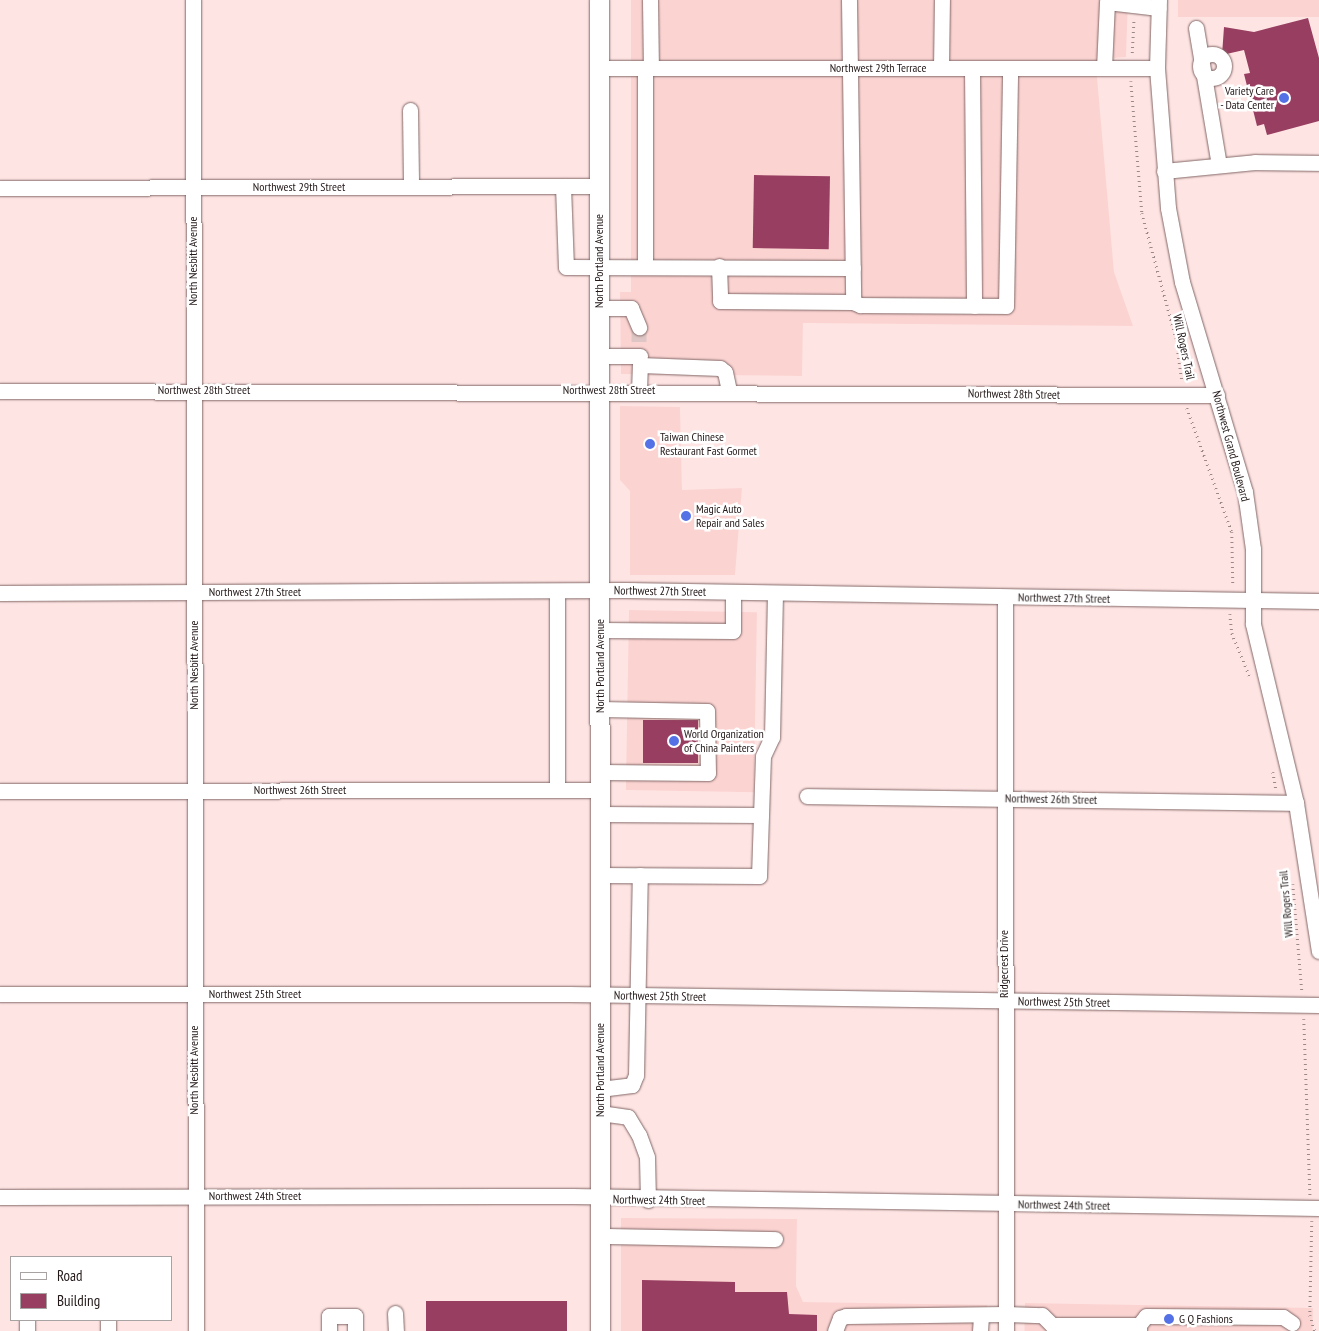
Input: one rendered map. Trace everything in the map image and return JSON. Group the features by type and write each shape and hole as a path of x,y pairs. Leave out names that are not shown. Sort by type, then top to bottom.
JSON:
{"main road":[{"name":"North Portland Avenue","path":"599,0 600,1331"}],"street":[{"name":"North Nesbitt Avenue","path":"193,0 196,1331"},
{"path":"645,266 650,0"},
{"path":"849,0 853,302"},
{"path":"941,68 942,0"},
{"path":"1104,68 1107,2 1159,4"},
{"name":"Northwest Grand Boulevard","path":"1159,4 1157,68 1164,171 1182,282 1218,394 1245,492 1253,558 1251,601 1296,803 1319,951"},
{"path":"1196,28 1200,68 1219,165"},
{"name":"Northwest 29th Terrace","path":"599,68 1157,68"},
{"path":"972,68 974,306"},
{"path":"719,266 720,301 1006,306 1010,298 1010,68"},
{"path":"410,110 411,186"},
{"path":"1164,171 1219,165 1319,163"},
{"path":"563,186 566,267 599,265 853,268"},
{"name":"Northwest 29th Street","path":"0,188 599,186"},
{"path":"599,308 631,308 640,327"},
{"path":"639,390 640,355"},
{"path":"599,356 640,355 685,366 720,368 725,372 729,391"},
{"path":"681,391 685,366"},
{"name":"Northwest 28th Street","path":"0,391 639,390 1184,396 1218,394"},
{"name":"Northwest 27th Street","path":"0,593 600,591 1319,602"},
{"path":"557,592 557,790"},
{"path":"600,630 733,631 733,592"},
{"path":"600,875 759,876 762,756 772,737 775,593"},
{"name":"Ridgecrest Drive","path":"1005,597 1004,1204 1006,1331"},
{"name":"Northwest 26th Street","path":"0,791 557,790 600,781 708,773 707,711 600,710"},
{"name":"Northwest 26th Street","path":"807,796 1296,803"},
{"path":"600,814 761,816"},
{"path":"600,1089 632,1085 636,1075 640,875"},
{"name":"Northwest 25th Street","path":"0,994 600,995 1319,1005"},
{"path":"600,1113 628,1116 639,1135 647,1157 648,1200"},
{"name":"Northwest 24th Street","path":"0,1197 601,1198 1319,1208"},
{"path":"601,1236 775,1239"},
{"path":"396,1313 396,1331"},
{"path":"980,1331 981,1315"},
{"path":"1042,1315 1042,1331"},
{"path":"835,1331 840,1318 846,1316 1042,1315 1052,1324 1139,1328 1146,1316 1283,1317 1292,1323"},
{"path":"329,1331 329,1316 355,1316 355,1331"}],"path":[{"path":"1132,53 1134,17"},
{"name":"Will Rogers Trail","path":"1132,81 1142,213 1176,338 1184,396 1232,532 1233,583"},
{"path":"1230,620 1253,684"},
{"path":"1272,764 1274,780"},
{"name":"Will Rogers Trail","path":"1293,877 1302,989"},
{"path":"1304,1022 1310,1189"},
{"path":"1312,1230 1310,1315 1315,1331"}],"shaded area":[{"path":"631,0 1128,0 1126,57 1098,59 1097,77 1114,272 1133,326 803,323 802,376 621,374 620,292 631,292"},
{"path":"1178,0 1319,0 1319,17 1178,17"},
{"name":"Magic Auto Repair and Sales","path":"620,406 680,407 682,490 742,488 735,575 630,575 630,491 620,480"},
{"path":"629,610 757,612 754,792 626,790"},
{"path":"621,1218 797,1219 796,1286 803,1302 987,1305 987,1331 621,1331"},
{"name":"G Q Fashions","path":"1025,1303 1313,1308 1313,1331 1025,1331"}],"building":[{"name":"Variety Care - Data Center","path":"1308,18 1319,58 1319,121 1267,135 1264,124 1257,126 1244,74 1250,73 1244,50 1222,55 1224,27 1254,32"},
{"path":"754,175 830,176 829,249 753,248"},
{"name":"World Organization of China Painters","path":"643,720 698,720 698,763 643,763"},
{"path":"642,1280 735,1282 735,1292 787,1292 789,1314 817,1315 817,1331 642,1331"},
{"path":"426,1301 567,1301 567,1331 426,1331"}],"tunnel":[{"path":"639,327 639,345"}],"place":[{"name":"Variety Care - Data Center","path":"1284,98"},
{"name":"Taiwan Chinese Restaurant Fast Gormet","path":"650,444"},
{"name":"Magic Auto Repair and Sales","path":"686,516"},
{"name":"World Organization of China Painters","path":"674,741"},
{"name":"G Q Fashions","path":"1169,1319"}]}
